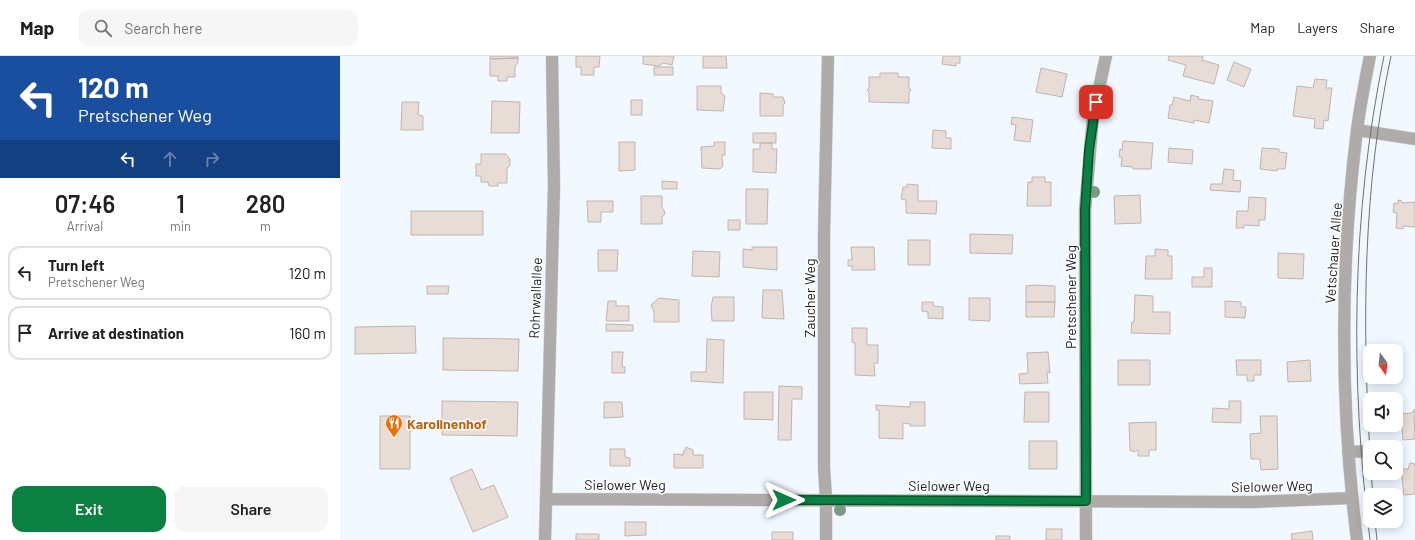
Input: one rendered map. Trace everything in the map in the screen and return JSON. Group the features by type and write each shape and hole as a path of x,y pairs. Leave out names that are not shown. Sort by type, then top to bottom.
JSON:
{"street":[{"name":"Rohrwallallee","path":"545,540 554,186 552,56"},
{"name":"Zaucher Weg","path":"826,540 826,499 824,472 824,235 828,56"},
{"name":"Pretschener Weg","path":"1086,540 1085,210 1093,116 1106,56"},
{"name":"Vetschauer Allee","path":"1357,540 1348,452 1344,384 1344,279 1357,130 1370,56"},
{"path":"1357,130 1415,139"},
{"path":"1348,452 1363,451"},
{"name":"Sielower Weg","path":"546,499 1252,502 1352,498"}],"building":[{"path":"490,56 518,56 518,58 490,59"},
{"path":"576,56 600,56 599,67 594,67 594,75 581,75 581,67 576,67"},
{"path":"643,56 674,56 672,65 663,63 659,66 643,64"},
{"path":"703,56 726,56 727,68 703,68"},
{"path":"943,56 960,56 960,63 956,63 956,66 942,64"},
{"path":"1169,56 1203,56 1202,60 1219,65 1214,84 1183,76 1186,65 1168,60"},
{"path":"518,58 518,63 515,66 515,77 507,77 507,81 498,81 498,76 490,76 490,59"},
{"path":"1234,62 1251,69 1244,87 1227,80"},
{"path":"654,67 673,67 673,75 654,75"},
{"path":"1041,68 1067,74 1062,97 1036,92"},
{"path":"880,73 898,73 898,77 909,77 909,88 911,90 909,92 909,103 869,102 869,92 867,90 869,88 869,77 880,77"},
{"path":"1315,79 1327,80 1326,88 1332,88 1328,121 1324,120 1323,129 1314,128 1315,119 1293,116 1297,86 1313,88"},
{"path":"697,86 721,86 721,93 725,96 723,111 697,110"},
{"path":"760,93 773,94 773,97 783,97 785,103 783,105 783,116 760,116"},
{"path":"1191,95 1199,97 1198,99 1213,101 1209,123 1194,120 1194,123 1168,118 1170,105 1172,105 1174,97 1190,101"},
{"path":"631,100 642,100 642,115 631,115"},
{"path":"492,101 520,102 519,133 491,133"},
{"path":"402,102 419,102 418,115 423,116 423,130 401,130"},
{"path":"1012,117 1033,120 1030,142 1014,140 1016,125 1011,124"},
{"path":"933,130 946,131 946,138 951,138 951,149 932,148"},
{"path":"753,133 776,133 776,143 753,143"},
{"path":"1123,141 1153,143 1151,169 1133,169 1133,167 1121,166 1122,157 1119,157 1120,149 1122,150"},
{"path":"619,142 635,142 635,170 619,171"},
{"path":"714,142 725,142 725,155 722,155 723,166 720,169 702,168 701,147 714,146"},
{"path":"760,143 772,143 772,149 777,149 776,173 753,172 753,149 760,149"},
{"path":"1169,148 1193,150 1192,164 1168,162"},
{"path":"1262,148 1279,149 1279,152 1287,153 1285,169 1277,169 1277,171 1260,169"},
{"path":"481,154 506,154 510,159 510,166 507,168 507,183 498,183 498,186 489,186 488,182 481,182 481,176 476,176 476,164 481,164"},
{"path":"1224,169 1234,170 1233,180 1241,181 1240,192 1210,190 1211,184 1222,184"},
{"path":"1032,177 1045,177 1045,182 1051,182 1051,206 1027,206 1028,182 1032,182"},
{"path":"662,181 677,182 677,189 662,189"},
{"path":"907,184 918,185 918,201 937,201 936,214 906,213 906,200 901,199 903,187 907,187"},
{"path":"746,189 768,189 767,224 746,224"},
{"path":"1140,195 1141,223 1115,224 1114,196"},
{"path":"641,196 662,196 662,208 665,214 662,217 662,224 641,224"},
{"path":"1249,197 1266,198 1265,220 1259,220 1259,226 1244,225 1244,228 1236,228 1237,211 1248,211"},
{"path":"1398,200 1402,201 1402,203 1415,202 1415,227 1403,226 1403,229 1396,228 1397,213 1393,212 1394,203 1398,204"},
{"path":"587,201 613,201 613,212 601,212 601,222 588,222"},
{"path":"411,211 483,211 483,235 411,235"},
{"path":"728,220 740,220 740,230 728,230"},
{"path":"970,234 1013,235 1012,254 970,253"},
{"path":"908,240 930,240 930,265 908,265"},
{"path":"752,247 777,247 777,270 743,267 743,249 752,250"},
{"path":"851,247 874,247 875,270 852,270 852,266 848,266 848,260 852,260"},
{"path":"1155,249 1168,250 1168,256 1172,256 1172,279 1145,279 1146,256 1155,256"},
{"path":"598,250 618,250 617,271 598,271"},
{"path":"693,251 720,252 719,277 692,276"},
{"path":"1278,253 1304,254 1303,279 1278,278"},
{"path":"1204,268 1212,268 1212,287 1192,287 1192,277 1204,277"},
{"path":"427,286 449,286 448,294 427,294"},
{"path":"1026,286 1055,286 1055,302 1026,302"},
{"path":"763,290 782,290 784,319 762,318"},
{"path":"1135,295 1153,296 1153,312 1170,312 1170,334 1131,333 1132,322 1134,322"},
{"path":"713,297 734,297 734,321 712,321 711,307"},
{"path":"659,298 679,300 679,322 654,322 654,312 651,305"},
{"path":"969,298 990,298 990,321 969,320"},
{"path":"608,301 616,301 616,306 629,306 629,321 606,321"},
{"path":"1225,301 1241,302 1241,307 1246,307 1245,318 1225,317"},
{"path":"922,302 933,302 933,306 943,307 943,319 928,318 928,312 922,311"},
{"path":"1026,302 1055,302 1054,317 1026,317"},
{"path":"606,324 633,325 633,331 606,331"},
{"path":"415,326 416,353 355,354 355,327"},
{"path":"852,328 867,328 867,345 878,345 878,363 874,363 875,376 855,375 855,343 852,342"},
{"path":"443,338 519,339 518,371 443,370"},
{"path":"707,339 724,340 723,383 691,381 691,372 706,372"},
{"path":"612,352 623,352 622,367 625,367 625,373 612,373"},
{"path":"1048,352 1050,373 1047,372 1048,383 1020,384 1019,374 1028,373 1027,353"},
{"path":"1118,360 1150,360 1150,385 1118,385"},
{"path":"1236,360 1261,360 1261,375 1254,375 1254,381 1247,381 1247,375 1237,375"},
{"path":"1310,360 1311,381 1288,382 1287,362"},
{"path":"779,386 802,387 802,399 792,399 791,440 778,440"},
{"path":"744,392 773,392 773,420 744,419"},
{"path":"1025,392 1049,392 1049,422 1024,422"},
{"path":"442,401 518,402 517,436 442,435"},
{"path":"1229,401 1241,401 1241,423 1212,422 1213,408 1229,409"},
{"path":"604,402 622,402 623,417 604,418"},
{"path":"910,402 925,402 925,426 910,426 910,424 903,423 903,439 879,438 879,410 876,410 876,405 910,407"},
{"path":"1414,409 1415,439 1403,440 1403,414 1412,413"},
{"path":"380,416 410,416 410,469 380,469"},
{"path":"1260,416 1277,416 1278,469 1261,470 1260,459 1251,459 1250,434 1261,433"},
{"path":"1156,422 1156,450 1149,450 1149,456 1138,456 1138,450 1134,452 1130,450 1129,423"},
{"path":"1029,441 1057,441 1057,469 1029,469"},
{"path":"686,447 693,450 693,455 703,455 703,468 674,468 674,454 683,455"},
{"path":"610,449 625,449 625,457 630,458 630,466 610,466"},
{"path":"1410,463 1415,464 1415,494 1404,495 1403,469 1408,469"},
{"path":"472,469 481,490 494,485 508,517 473,532 450,478"},
{"path":"625,522 646,522 646,535 625,536"},
{"path":"1046,529 1062,529 1062,540 1046,540"},
{"path":"1312,531 1313,540 1292,540 1291,534"},
{"path":"772,532 793,532 793,540 772,540"},
{"path":"576,534 599,534 599,540 576,540"},
{"path":"996,536 1010,536 1010,540 996,540"}],"tram line":[{"path":"1370,540 1359,419 1357,298 1365,176 1373,116 1384,56"},
{"path":"1369,440 1366,353 1367,253 1375,154 1391,56"},
{"path":"1372,480 1372,488"},
{"path":"1376,528 1377,540"}],"place":[{"name":"Karolinenhof","path":"394,438"}],"route":[{"path":"784,500 1086,501 1085,210 1089,150 1096,102"}]}
